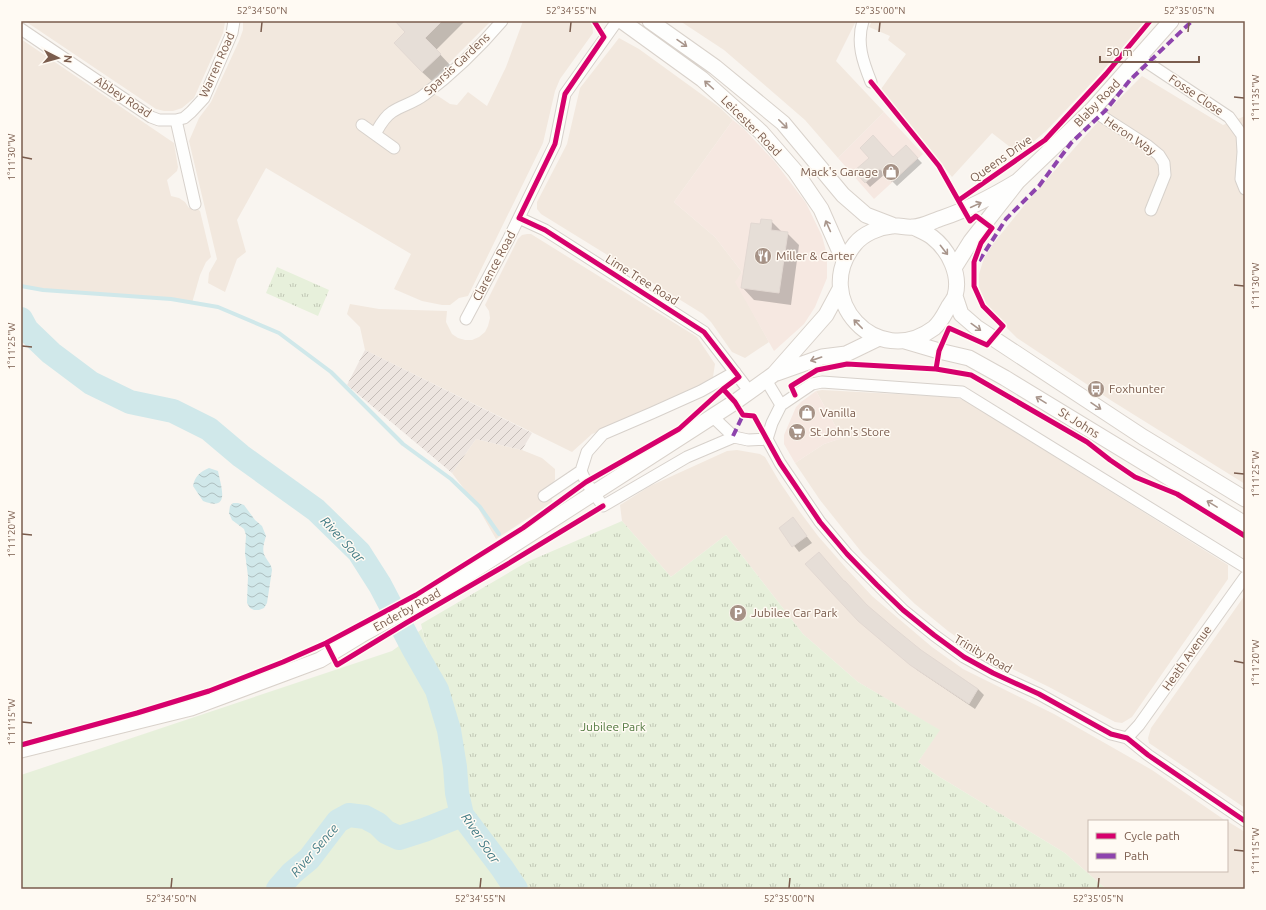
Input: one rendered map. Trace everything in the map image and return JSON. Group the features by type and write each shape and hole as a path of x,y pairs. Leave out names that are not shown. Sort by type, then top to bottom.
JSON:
{"main road":[{"name":"Leicester Road","path":"622,21 702,79 761,132 795,171 821,209 844,261"},
{"name":"Leicester Road","path":"650,21 715,66 784,123 843,195 866,215 892,225"},
{"name":"Blaby Road","path":"954,268 970,241 1018,181 1092,110 1171,21"},
{"name":"Blaby Road","path":"913,227 965,210 988,199 1018,181"},
{"path":"892,225 913,227 932,236 946,252 954,268 956,282 954,296 940,324 924,335 905,341 890,341 879,338 860,327 847,311 840,289 844,261 855,244 872,231 892,225"},
{"name":"Enderby Road","path":"21,750 191,708 320,660 361,635 445,589 750,392 770,377 826,315 840,289"},
{"name":"St Johns","path":"954,296 962,314 976,327 1143,437 1245,499"},
{"name":"Enderby Road","path":"770,377 822,357 846,354 879,338"},
{"name":"St Johns","path":"905,341 969,358 1005,378 1245,524"}],"street":[{"name":"Warren Road","path":"176,120 184,118 204,98 232,33 234,21"},
{"name":"Sparsis Gardens","path":"375,134 391,112 424,96 490,35 502,21"},
{"name":"Clarence Road","path":"466,319 519,218 555,144 565,94 616,21"},
{"path":"864,21 860,30 860,54 871,82"},
{"name":"Abbey Road","path":"21,29 151,117 159,120 176,120"},
{"name":"Fosse Close","path":"1139,57 1229,117 1242,135 1243,152 1241,179 1245,189"},
{"name":"Heron Way","path":"1092,110 1148,146 1159,155 1164,163 1165,175 1151,210"},
{"path":"176,120 195,204"},
{"path":"362,125 394,148"},
{"name":"Lime Tree Road","path":"519,218 545,230 699,328 709,338 750,392"},
{"path":"544,496 581,471 587,452 602,434 694,394 735,372"},
{"path":"770,377 781,405"},
{"path":"713,417 734,437 748,440 767,439 772,423 781,405 812,384 822,382 962,392 1245,567"},
{"path":"581,471 586,482 603,506 687,457 734,437"},
{"name":"Trinity Road","path":"767,439 780,463 820,522 847,554 904,610 934,635 964,657 993,673 1039,694 1111,734 1127,738 1148,755 1245,821"},
{"name":"Heath Avenue","path":"1127,738 1139,725 1245,577"}],"shaded area":[{"path":"25,21 225,22 223,33 194,98 182,108 173,111 164,111 156,109"},
{"path":"243,21 491,21 422,90 438,96 450,104 457,105 468,92 487,106 506,67 523,21 592,21 593,33 560,79 555,91 543,143 468,296 459,298 450,305 442,305 422,301 394,289 411,254 266,168 237,220 246,252 237,259 225,292 208,283 209,273 217,259 189,141 199,118 211,102 239,41 243,30"},
{"path":"680,21 856,21 836,61 884,112 838,158 805,120 724,50"},
{"path":"872,21 1145,21 1098,76 1046,131 1019,154 992,133 952,177 881,89 906,54 888,40 890,36 869,27"},
{"path":"619,38 639,49 719,107 733,120 674,202 715,237 742,272 736,282 769,342 745,358 732,352 711,322 703,314 541,214 537,209 537,202 567,144 580,88"},
{"path":"21,39 174,143 178,167 177,171 167,180 171,196 179,198 185,202 189,208 194,207 200,211 211,257 206,262 200,275 192,303 171,299 43,290 21,286"},
{"path":"1142,76 1223,125 1245,116 1245,484 1112,401 1017,338 987,308 979,290 979,274 984,258 993,244 1027,202 1086,135"},
{"path":"884,112 923,154 874,199 838,158"},
{"path":"733,120 744,129 775,162 806,203 822,236 827,255 827,278 815,307 804,324 774,351 735,282 742,272 715,237 674,202"},
{"path":"531,234 697,337 715,364 713,377 666,406 592,434 572,452 365,350 360,327 347,314 350,304 379,309 447,311 446,322 452,334 465,340 472,340 479,337 485,332 490,318 489,311 485,305 518,239 522,235"},
{"path":"365,350 532,433 522,450 476,439 452,473 347,385"},
{"path":"822,390 952,397 964,400 1228,565 1228,579 1132,717 1122,723 1115,722 978,652 948,631 915,604 863,554 820,500 795,463 824,444 842,438 816,391"},
{"path":"816,391 842,438 824,444 795,463 784,444 784,435 796,407"},
{"path":"476,439 522,450 542,458 555,469 555,480 547,489 553,502 496,539 477,506 452,473"},
{"path":"737,450 760,454 765,457 800,512 818,536 846,568 872,596 932,647 963,669 1054,714 1152,770 1225,820 1088,820 1088,872 1228,872 1228,822 1245,832 1245,889 1106,889 1065,853 938,776 918,762 939,730 858,682 803,634 726,535 671,577 622,521 620,505 650,486 727,451"},
{"path":"1245,595 1245,808 1149,743 1148,738 1151,728"}],"green space":[{"path":"277,267 329,290 318,316 266,293"},
{"name":"Jubilee Park","path":"622,521 671,577 726,535 803,634 858,682 940,730 918,762 938,776 1065,853 1106,889 516,889 462,815 457,793 455,767 449,730 437,690 421,624 527,562"},
{"path":"422,629 437,690 449,730 455,767 457,793 516,889 21,889 21,775 392,651"}],"water":[{"path":"209,468 218,471 222,496 221,501 218,503 212,504 203,501 193,486 198,475"},
{"path":"233,503 244,505 255,520 262,526 266,536 263,547 264,555 272,570 267,603 264,608 259,610 250,608 247,603 248,576 245,553 246,535 244,529 232,520 229,513 230,506"}],"building":[{"path":"395,21 442,21 425,38 441,54 422,72 394,43 405,32"},
{"path":"873,135 893,157 906,145 918,158 892,182 880,169 865,183 854,171 869,158 860,148"},
{"path":"761,219 772,220 771,230 788,232 779,293 741,288 751,223 760,224"},
{"path":"793,517 807,536 792,547 779,528"},
{"path":"819,552 867,605 921,650 978,689 969,704 910,665 858,621 805,564"}],"waterway":[{"path":"21,286 43,290 171,299 218,307 279,333 331,372 403,444 451,479 480,507 499,534"},
{"name":"River Soar","path":"21,319 27,330 51,353 91,383 130,402 173,411 209,429 241,456 316,510 359,552 380,585 437,690 449,730 455,767 457,793 462,815 516,889"},
{"name":"River Sence","path":"278,889 292,873 309,859 338,821 349,815 365,817 378,824 386,832 399,838 462,815"}],"marked path":[{"path":"979,261 1006,219 1039,186 1071,143 1106,110 1130,80 1192,21"},
{"path":"733,436 743,415"}],"cycle path":[{"path":"594,21 604,37 565,94 555,144 519,218 545,230 704,332 739,377 723,389 735,402 743,415 754,416 780,463 820,522 847,554 903,610 964,657 993,673 1039,694 1111,734 1127,738 1148,755 1245,821"},
{"name":"Queens Drive","path":"959,200 1045,140 1106,74 1150,21"},
{"path":"871,82 939,166 970,221 976,216 992,228 981,243 974,262 974,286 983,306 1003,326 987,345 949,328 939,351 936,369 971,375 1087,442 1135,477 1177,494 1245,536"},
{"path":"795,395 791,386 817,370 847,364 936,369"},
{"path":"21,745 137,713 209,691 283,662 326,643 416,595 523,528 586,482 679,429 723,389"},
{"path":"326,643 337,665 603,506"}],"place":[{"name":"Mack's Garage","path":"891,172"},
{"name":"Miller & Carter","path":"763,256"},
{"name":"Foxhunter","path":"1096,389"},
{"name":"Vanilla","path":"807,413"},
{"name":"St John's Store","path":"797,432"},
{"name":"Jubilee Car Park","path":"738,613"}]}
